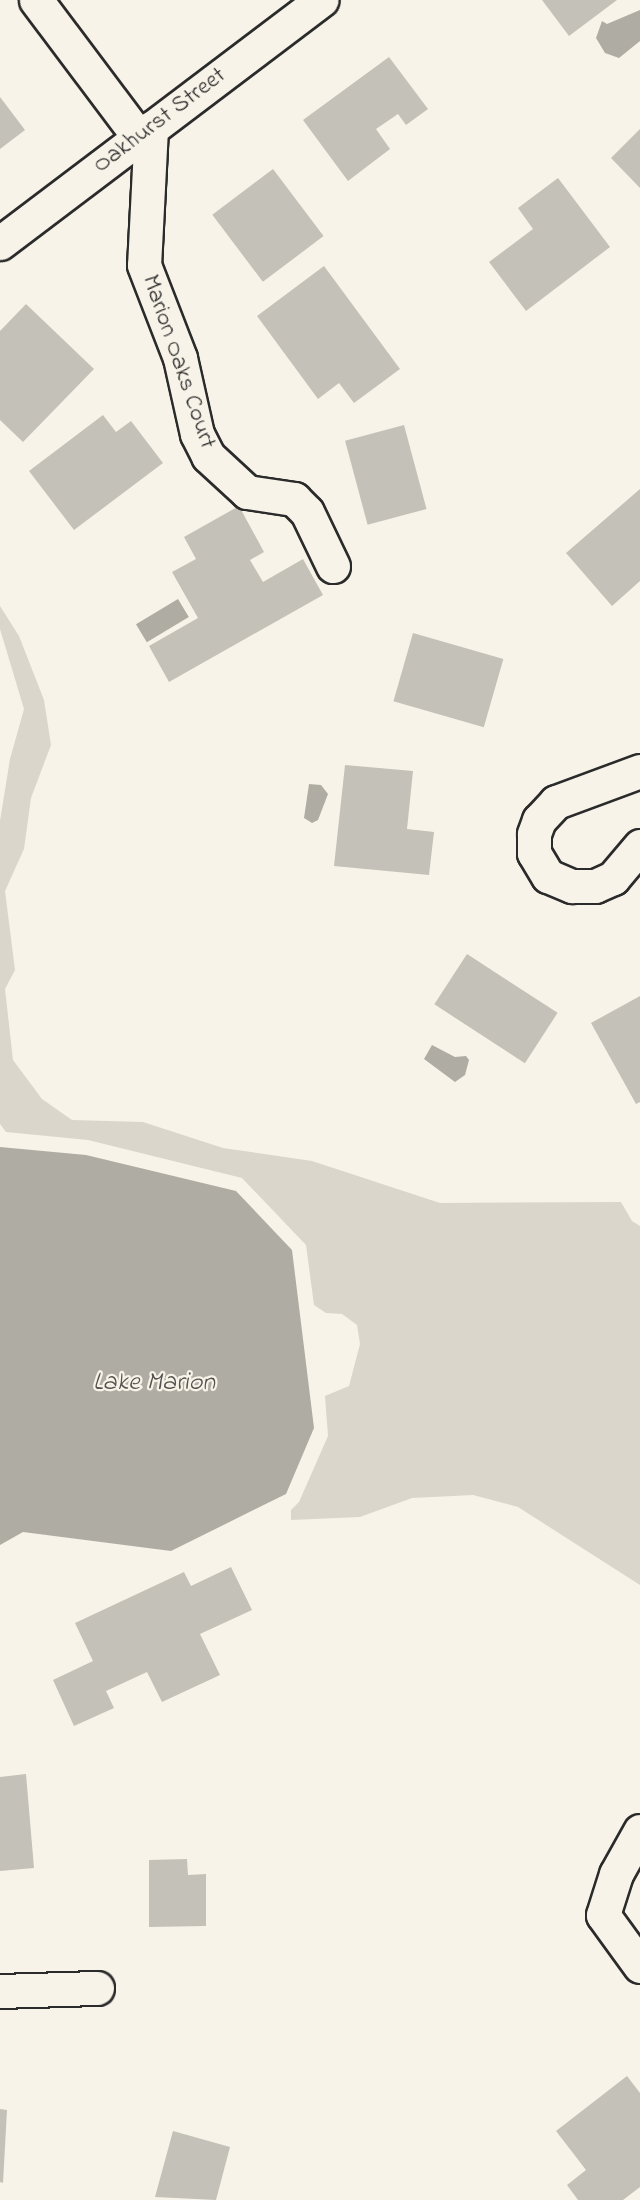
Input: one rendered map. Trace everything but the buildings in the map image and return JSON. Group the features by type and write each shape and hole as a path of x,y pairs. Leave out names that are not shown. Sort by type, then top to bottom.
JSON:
{"street":[{"path":"36,0 145,133"},
{"name":"Oakhurst Street","path":"0,243 321,0"},
{"name":"Marion Oaks Court","path":"145,133 144,265 180,358 197,434 208,456 247,492 294,498 307,512 333,566"},
{"path":"640,773 589,787 556,802 539,820 534,834 534,853 548,876 572,886 595,886 613,878 640,846"},
{"path":"640,1831 616,1874 603,1915 640,1966"},
{"path":"0,1991 98,1988"}],"shaded area":[{"path":"0,606 19,636 44,700 51,745 31,798 24,849 5,891 15,970 5,989 13,1060 42,1099 72,1120 143,1122 223,1148 312,1161 440,1203 621,1202 632,1221 640,1226 640,1585 518,1507 473,1495 412,1498 360,1517 291,1520 291,1510 299,1502 328,1436 325,1396 349,1386 360,1344 357,1325 342,1314 326,1313 314,1305 306,1245 242,1178 88,1140 6,1132 0,1124 0,821 10,759 24,709 0,629"}],"water":[{"path":"640,10 640,41 619,58 605,53 596,38 602,21 607,24"},
{"path":"178,599 189,617 147,642 136,624"},
{"path":"309,784 321,785 328,794 318,820 312,823 304,818"},
{"path":"432,1045 455,1057 466,1056 469,1060 465,1075 455,1082 424,1059"},
{"name":"Lake Marion","path":"0,1147 86,1155 236,1191 292,1250 314,1428 286,1494 171,1551 23,1532 0,1545"}]}
